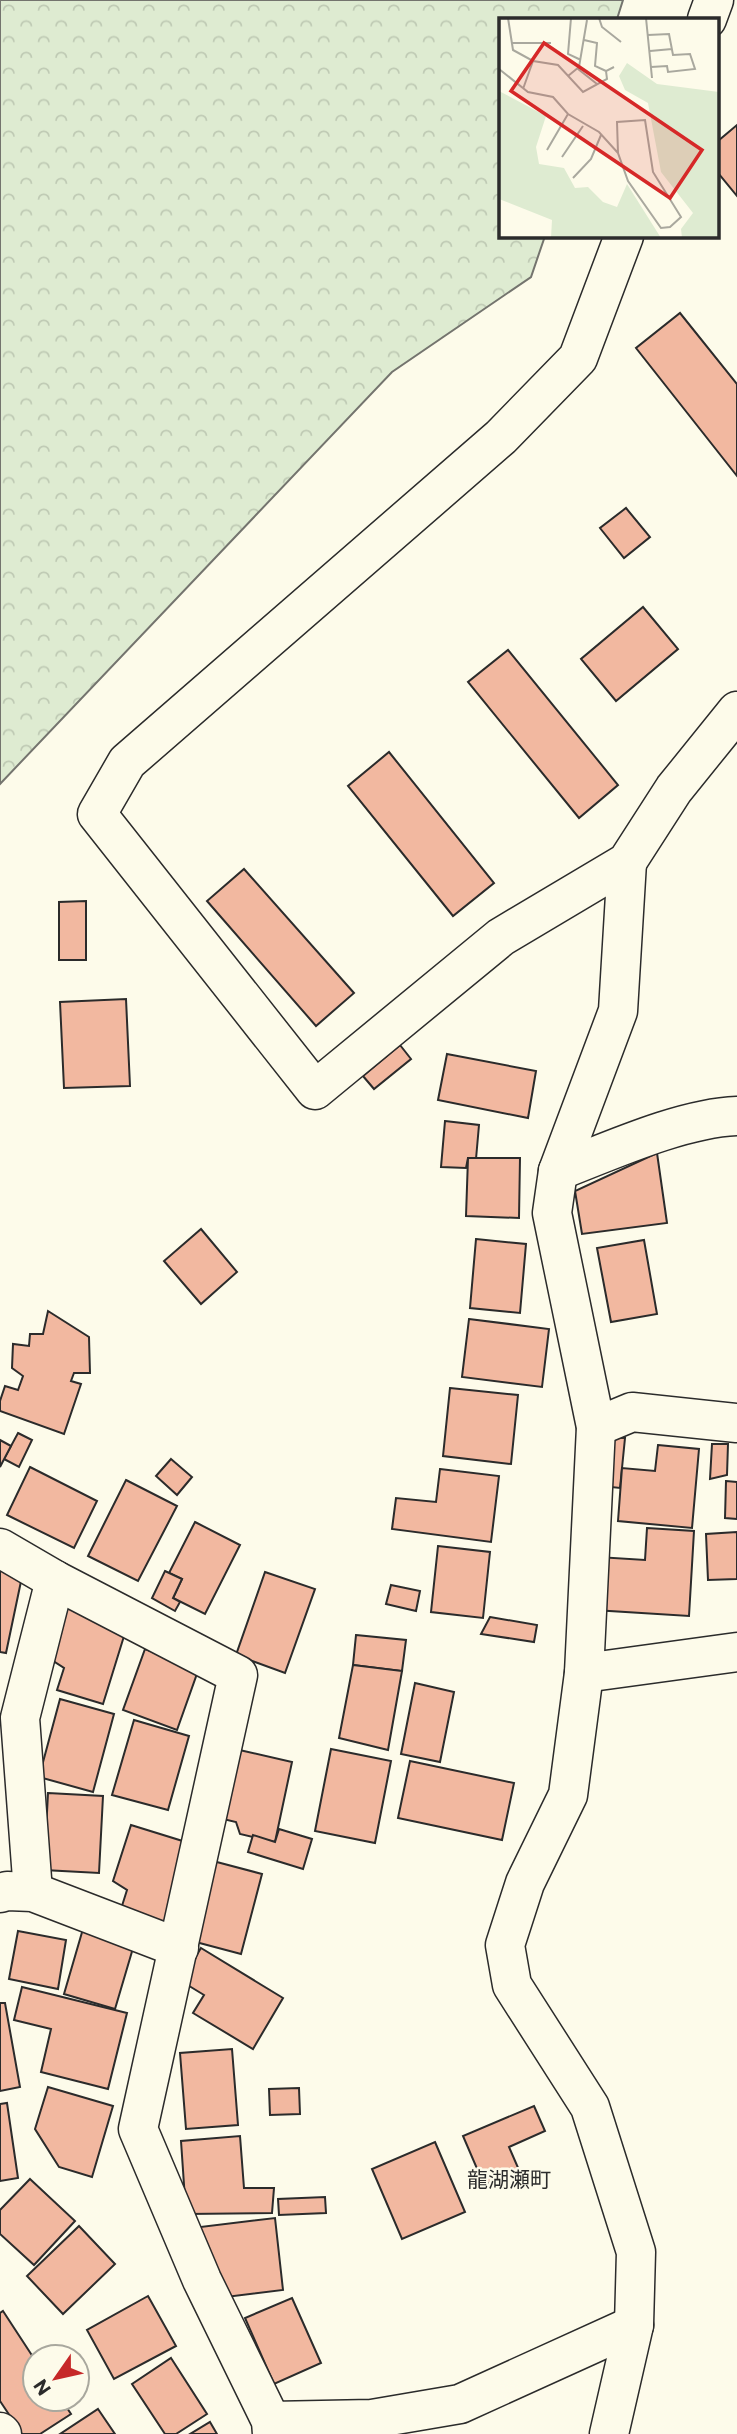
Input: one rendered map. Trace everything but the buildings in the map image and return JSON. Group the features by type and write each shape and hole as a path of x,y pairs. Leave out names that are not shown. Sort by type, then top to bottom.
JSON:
{"street":[{"path":"707,18 714,0"},
{"path":"623,238 578,358 501,437 127,762 97,814 315,1090 501,937 627,862 674,789 737,711"},
{"path":"609,2434 634,2325 636,2252 590,2107 512,1985 506,1944 525,1883 568,1795 584,1673 596,1427 552,1213 558,1171 618,1011 627,862"},
{"path":"558,1171 701,1121 737,1116"},
{"path":"596,1427 632,1412 737,1423"},
{"path":"0,1548 55,1580 238,1675 138,2129 202,2280 272,2427 372,2419 460,2404 634,2325"},
{"path":"55,1580 20,1718 16,1892 179,1948"},
{"path":"584,1673 737,1652"}],"green space":[{"path":"0,0 623,0 617,18 499,18 499,238 544,238 531,277 392,372 0,784"}],"district":[{"name":"龍湖瀬町","path":"509,2178"}]}
